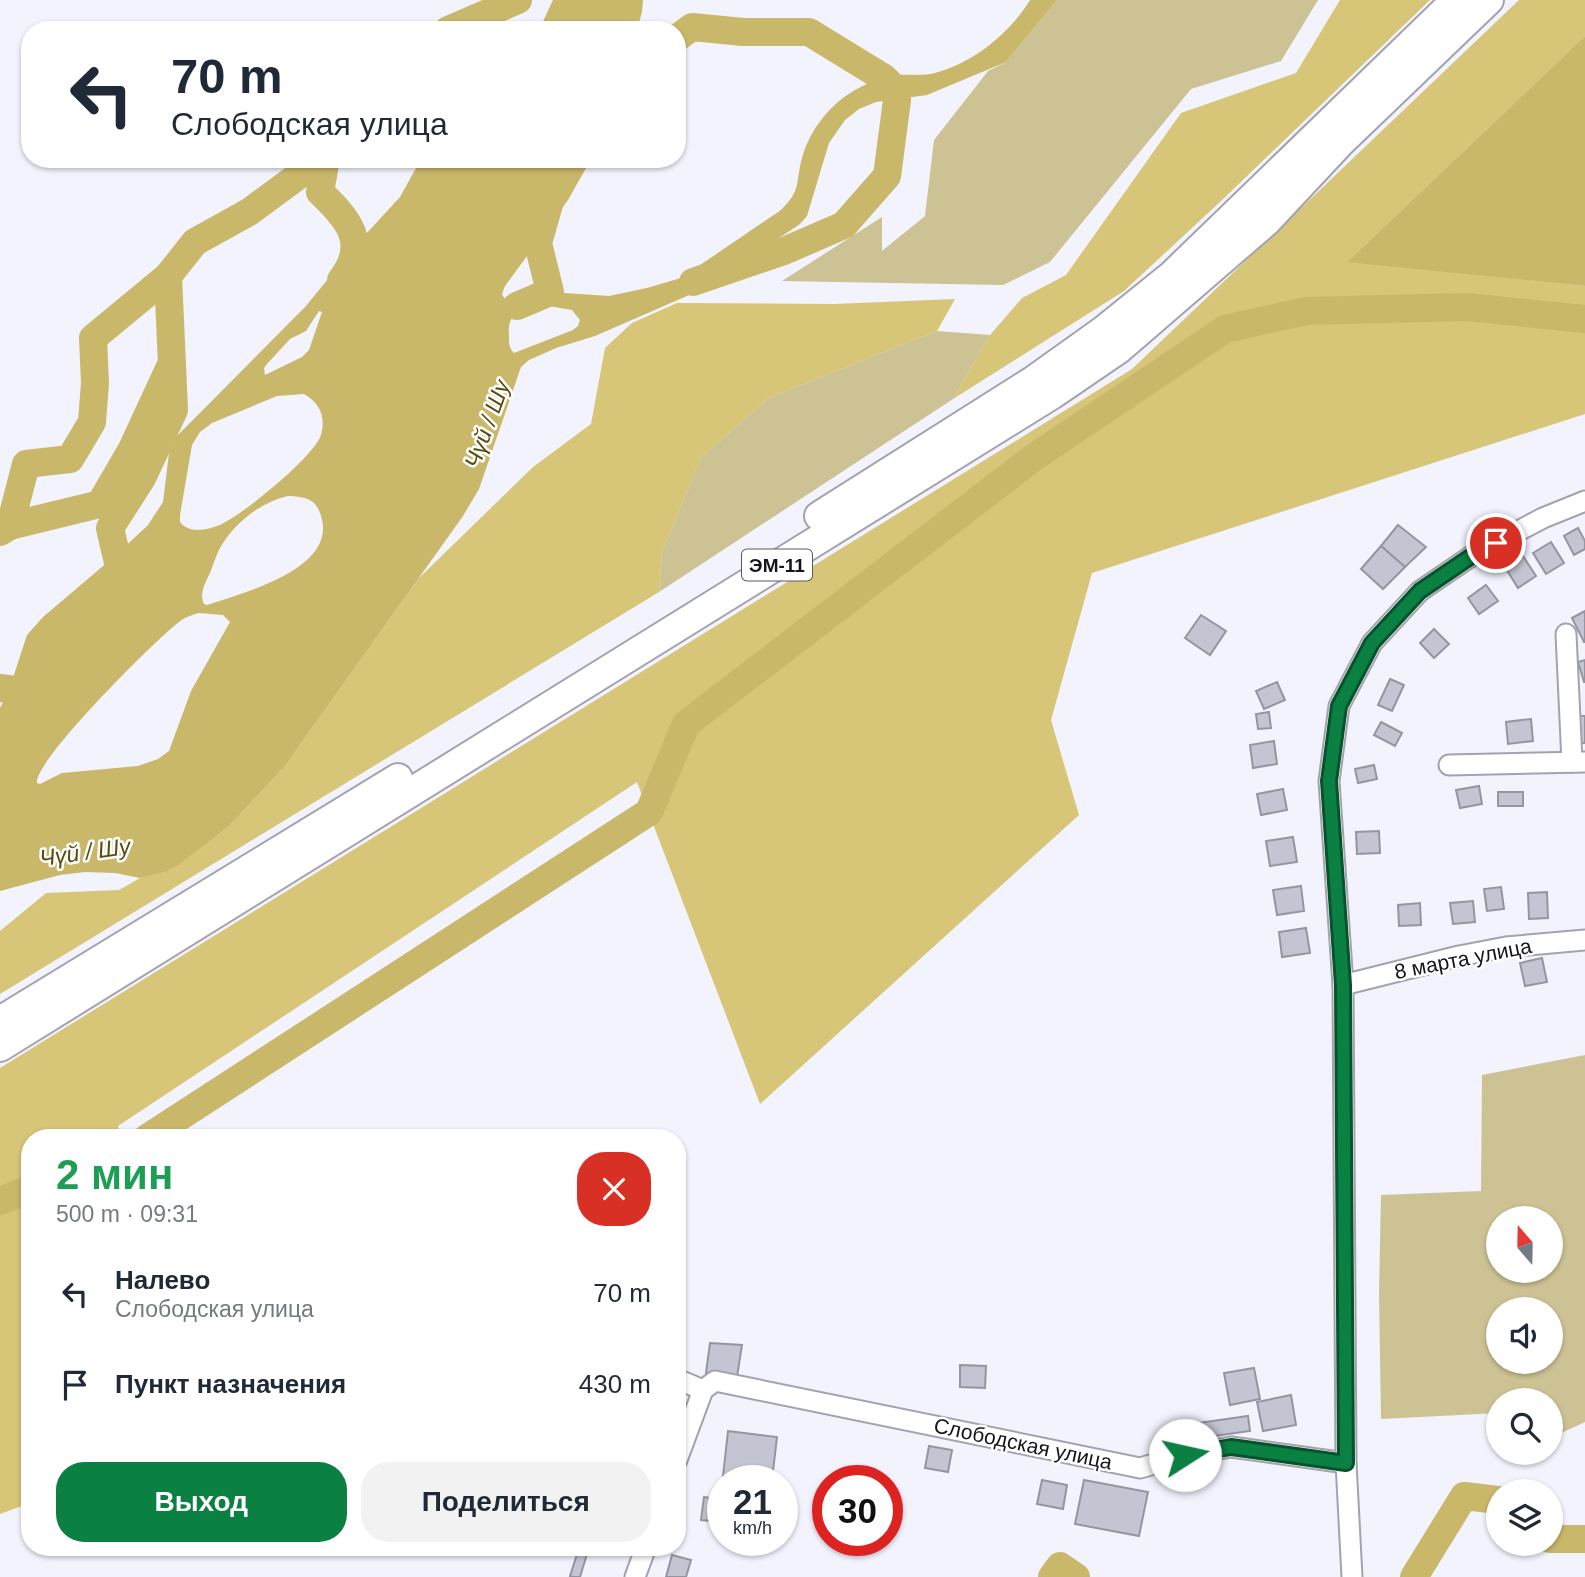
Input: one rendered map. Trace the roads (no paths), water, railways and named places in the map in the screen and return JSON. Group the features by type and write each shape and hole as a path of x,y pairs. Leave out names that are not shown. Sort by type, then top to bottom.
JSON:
{"highway":[{"name":"ЭМ-11","path":"0,1021 642,629 1034,380 1104,330 1171,276 1456,0"},
{"name":"ЭМ-11","path":"0,1047 1053,394 1119,349 1267,220 1340,143 1489,0"}],"street":[{"path":"1352,1577 1346,1463 1343,985 1329,781 1339,706 1372,643 1420,591 1473,555 1585,501"},
{"path":"1449,765 1578,762 1566,634"},
{"name":"8 марта улица","path":"1343,985 1506,947 1585,940"},
{"name":"Слободская улица","path":"703,1390 715,1381 1140,1468 1185,1455 1231,1447 1346,1463"},
{"path":"686,1383 703,1390 686,1436"},
{"path":"635,1577 643,1556"}],"water":[{"path":"553,0 643,0 640,21 543,21"},
{"name":"Чүй / Шу","path":"1030,0 1057,0 1006,62 927,95 876,102 859,109 845,120 829,143 807,216 800,224 703,289 595,336 556,348 529,360 521,367 479,489 463,516 285,766 228,827 166,872 140,878 115,873 85,872 60,875 0,891 0,708 9,690 27,635 43,617 148,525 163,502 169,453 176,437 306,306 354,247 400,197 416,168 586,168 568,200 505,286 502,294 504,298 508,300 550,292 609,296 647,288 681,278 781,210 797,186 802,158 810,137 830,109 848,95 882,78 935,73 963,62 989,45 1012,24","holes":["537,304 572,310 580,320 578,326 514,353 509,344 512,318 519,311","319,311 322,312 309,350 302,357 265,375 264,368 290,339 306,331","304,394 318,406 322,416 321,435 316,445 276,485 230,519 204,529 193,530 184,526 180,522 180,515 192,445 200,432 212,423 277,396","288,496 305,498 316,505 321,516 322,535 315,551 284,576 263,586 204,604 203,589 223,543 243,520 260,507","199,613 223,615 230,622 191,691 169,751 158,759 138,766 62,773 37,783 54,751 98,701 166,633 181,620"]},
{"path":"1585,36 1585,286 1347,262"}],"waterway":[{"path":"469,21 518,0"},
{"path":"686,31 692,27 743,32 809,32 884,78 894,88 897,100 887,176 844,225 784,251 693,282"},
{"path":"125,593 110,528 142,478 174,410 168,276 195,242 249,212 309,168"},
{"path":"324,168 320,192 347,222 354,243 350,267 341,280"},
{"path":"517,306 550,292 538,243 550,201 570,168"},
{"path":"10,526 26,464 70,459 92,422 95,383 93,338 168,276"},
{"path":"161,1129 649,812 686,724 1033,458 1225,329 1306,311 1466,307 1585,319"},
{"path":"0,532 10,526 100,504 132,449 169,369"},
{"path":"0,688 46,694"},
{"path":"0,1201 21,1193"},
{"path":"1414,1577 1464,1496 1486,1499"},
{"path":"1563,1539 1585,1539"},
{"path":"1052,1577 1060,1566 1076,1577"}]}
